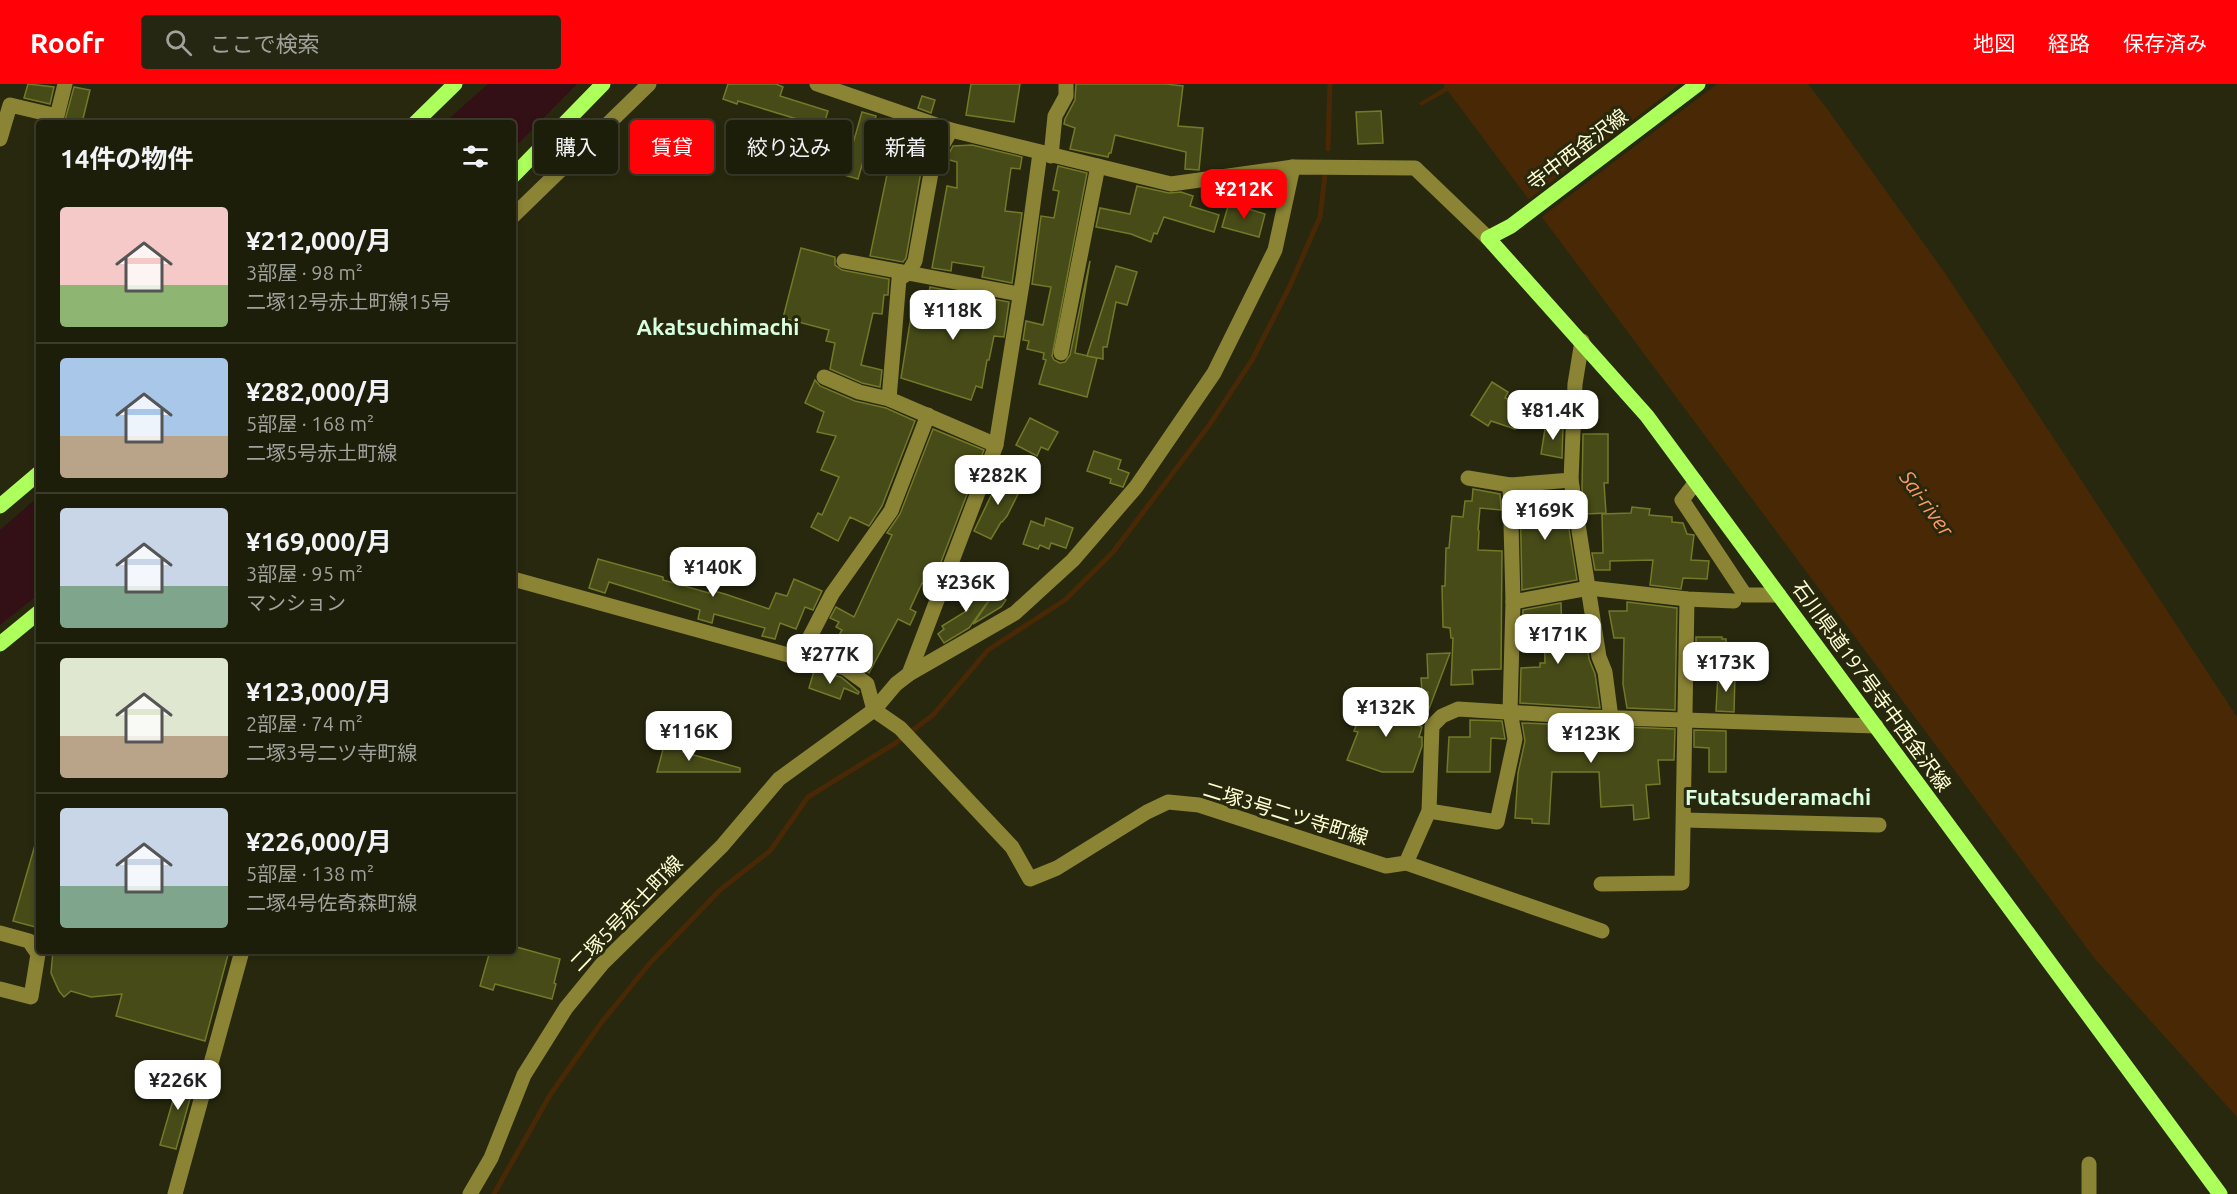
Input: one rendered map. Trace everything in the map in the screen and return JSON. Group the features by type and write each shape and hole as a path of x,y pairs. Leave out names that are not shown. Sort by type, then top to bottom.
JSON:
{"main road":[{"path":"418,120 455,84"},
{"path":"516,173 603,84"},
{"name":"寺中西金沢線","path":"1488,238 1511,226 1698,84"},
{"name":"石川県道197号寺中西金沢線","path":"1488,238 1647,416 2220,1194"},
{"path":"0,506 36,476"},
{"path":"0,644 36,614"}],"street":[{"path":"0,139 10,105 57,116 65,84"},
{"path":"516,213 649,84"},
{"path":"817,84 951,130 1171,184 1293,167 1415,168 1488,238"},
{"path":"909,674 996,445 1019,294 1045,154 1055,116 1066,96 1066,84"},
{"path":"889,399 899,279 908,273 915,261 933,162 951,130"},
{"path":"1061,353 1098,166"},
{"path":"909,674 1015,613 1073,560 1136,487 1214,373 1275,250 1293,167"},
{"path":"844,261 1019,294"},
{"path":"1582,341 1575,384 1571,480 1611,718"},
{"path":"824,377 859,392 889,399 996,445"},
{"path":"799,658 832,594 891,511 928,415"},
{"path":"1468,478 1510,485 1571,480"},
{"path":"1696,482 1682,500 1745,595 1779,595"},
{"path":"1428,811 1497,822 1515,740 1510,711 1513,602 1510,485"},
{"path":"516,580 799,658 845,668 867,684 874,710"},
{"path":"1513,602 1589,588 1687,599 1734,601"},
{"path":"1601,884 1682,883 1687,599"},
{"name":"二塚5号赤土町線","path":"470,1194 491,1158 524,1075 566,1008 602,964 722,846 779,779 874,710 896,684 909,674"},
{"path":"1602,931 1406,863 1428,811 1432,726 1442,716 1458,709 1611,718 1875,726"},
{"name":"二塚3号二ツ寺町線","path":"874,710 900,728 1012,847 1030,879 1057,868 1147,812 1168,802 1199,806 1386,866 1406,863"},
{"path":"1684,820 1879,825"},
{"path":"0,933 29,941 36,951"},
{"path":"0,989 31,997 38,954"},
{"path":"175,1194 241,954"},
{"path":"2089,1164 2090,1194"}],"shaded area":[{"path":"488,84 577,84 542,120 534,120 534,128 516,146 516,120 447,120"},
{"path":"36,499 36,596 0,625 0,530"}],"water":[{"name":"Sai-river","path":"1443,84 1808,84 1825,106 1945,273 2237,717 2237,1117 2095,959 1448,91 1421,106 1419,103 1445,87"}],"pier":[{"path":"1680,84 1717,84 1539,219 1526,201"}],"building":[{"path":"28,84 54,87 50,104 24,98"},
{"path":"728,84 776,84 783,87 780,96 828,111 825,120 800,120 738,101 737,104 723,99"},
{"path":"971,84 1020,84 1014,122 966,115"},
{"path":"1076,84 1183,86 1178,126 1203,128 1199,170 1185,169 1186,152 1115,135 1108,157 1070,149 1075,128 1064,124 1075,100"},
{"path":"74,87 90,90 83,120 65,120"},
{"path":"922,96 935,100 931,113 918,108"},
{"path":"1381,111 1383,143 1358,144 1356,112"},
{"path":"862,112 876,116 875,120 864,120 864,158 858,179 841,174 852,174 852,147"},
{"path":"972,145 1022,157 1020,169 1011,168 1005,211 1022,213 1012,283 982,277 984,267 952,262 951,271 932,268 947,186 957,188 957,162 948,160 953,146"},
{"path":"1058,166 1087,173 1052,356 1060,363 1065,362 1070,355 1090,261 1075,353 1097,358 1087,397 1039,384 1046,360 1043,359 1044,353 1027,349 1029,341 1023,340 1026,321 1043,325 1051,287 1032,284 1041,216 1054,218 1059,191 1053,190"},
{"path":"887,174 921,174 906,258 903,262 870,256"},
{"path":"1137,186 1169,193 1181,192 1193,196 1190,206 1219,215 1214,232 1164,217 1151,242 1131,234 1096,227 1100,208 1130,214"},
{"path":"1229,203 1265,214 1259,237 1222,227"},
{"path":"801,248 835,257 835,265 842,270 889,279 888,295 884,295 882,314 873,313 861,365 882,370 880,387 862,383 830,369 835,343 826,341 829,330 783,318"},
{"path":"1116,266 1137,272 1127,305 1116,302 1107,347 1103,347 1103,359 1087,356"},
{"path":"930,287 1009,302 1004,337 994,336 982,388 976,386 971,400 901,378 912,310 925,312"},
{"path":"815,380 820,386 855,401 886,408 915,421 882,506 869,526 850,517 838,541 811,527 818,513 822,515 839,477 821,470 836,436 817,432 824,412 805,403"},
{"path":"1492,382 1508,392 1505,398 1527,405 1521,425 1517,424 1515,429 1491,421 1488,426 1471,415"},
{"path":"1030,418 1058,432 1048,450 1041,447 1037,456 1016,445"},
{"path":"1546,423 1563,426 1562,458 1541,454"},
{"path":"933,429 984,450 931,588 922,583 910,609 916,612 910,625 898,619 869,673 852,661 858,651 836,640 842,630 836,627 839,622 830,618 836,607 854,617 892,535 887,533 900,514"},
{"path":"1583,434 1608,434 1608,483 1604,483 1606,513 1586,514 1582,489"},
{"path":"1094,451 1121,460 1118,469 1129,473 1123,487 1110,483 1111,479 1087,471"},
{"path":"1001,475 1023,484 1007,516 991,539 974,531"},
{"path":"1473,489 1500,494 1501,510 1480,508 1478,550 1502,551 1501,669 1472,670 1473,684 1451,685 1453,638 1451,638 1450,628 1443,627 1442,586 1445,586 1446,548 1449,548 1452,516 1463,517 1465,501 1472,501"},
{"path":"1563,491 1577,580 1522,590 1520,494"},
{"path":"1632,507 1650,509 1649,515 1672,517 1672,522 1683,523 1687,534 1694,535 1691,560 1709,561 1707,579 1683,578 1681,589 1650,585 1653,560 1610,561 1610,570 1595,570 1592,553 1603,553 1602,514 1631,513"},
{"path":"1046,518 1073,528 1066,548 1051,543 1049,549 1040,545 1038,549 1023,544 1031,521 1044,526"},
{"path":"598,559 663,577 663,580 709,593 710,590 725,594 769,609 776,593 787,596 794,579 822,591 813,610 805,607 796,629 780,623 775,639 762,636 765,628 714,614 712,623 698,619 700,610 609,582 605,593 589,588"},
{"path":"973,583 992,596 969,628 944,643 938,634 944,629 942,626 968,610 961,601"},
{"path":"995,592 1006,600 1001,607 973,624"},
{"path":"1627,602 1677,608 1675,710 1627,708 1623,684 1624,638 1614,638 1609,611 1627,611"},
{"path":"1561,603 1562,637 1586,635 1600,708 1520,703 1521,668 1540,667 1540,663 1545,663 1544,630 1522,631 1523,610"},
{"path":"1696,637 1726,639 1726,658 1696,658"},
{"path":"1450,653 1429,709 1428,692 1422,692 1421,678 1428,678 1427,654"},
{"path":"814,671 841,677 859,692 858,694 844,688 840,699 809,688"},
{"path":"1718,674 1735,675 1734,712 1716,711"},
{"path":"1369,693 1401,702 1397,717 1422,727 1419,737 1422,737 1422,746 1413,772 1382,772 1347,760 1358,732 1354,731"},
{"path":"1470,720 1502,721 1505,739 1491,738 1490,772 1447,772 1449,737 1470,737"},
{"path":"1522,723 1675,729 1674,760 1658,760 1660,784 1646,785 1649,818 1634,820 1633,805 1601,807 1599,772 1552,772 1549,824 1532,823 1532,819 1515,818 1518,773 1525,741"},
{"path":"1694,730 1726,731 1726,772 1709,772 1709,748 1694,747"},
{"path":"665,742 685,747 683,752 740,768 740,772 657,772"},
{"path":"35,845 36,845 36,927 13,921"},
{"path":"516,947 560,959 552,999 495,984 493,990 480,986 489,954 516,954"},
{"path":"53,954 228,954 205,1041 116,1016 122,994 91,997 71,991 64,997 51,973"},
{"path":"181,1073 196,1077 176,1149 160,1145"}],"waterway":[{"path":"1328,149 1330,84"},
{"path":"494,1194 550,1095 601,1023 650,963 721,889 770,851 808,797 894,744 933,715 988,650 1065,600 1113,552 1210,424 1252,360 1288,290 1320,217 1325,175"}],"district":[{"name":"Akatsuchimachi","path":"718,326"},
{"name":"Futatsuderamachi","path":"1778,796"}]}
